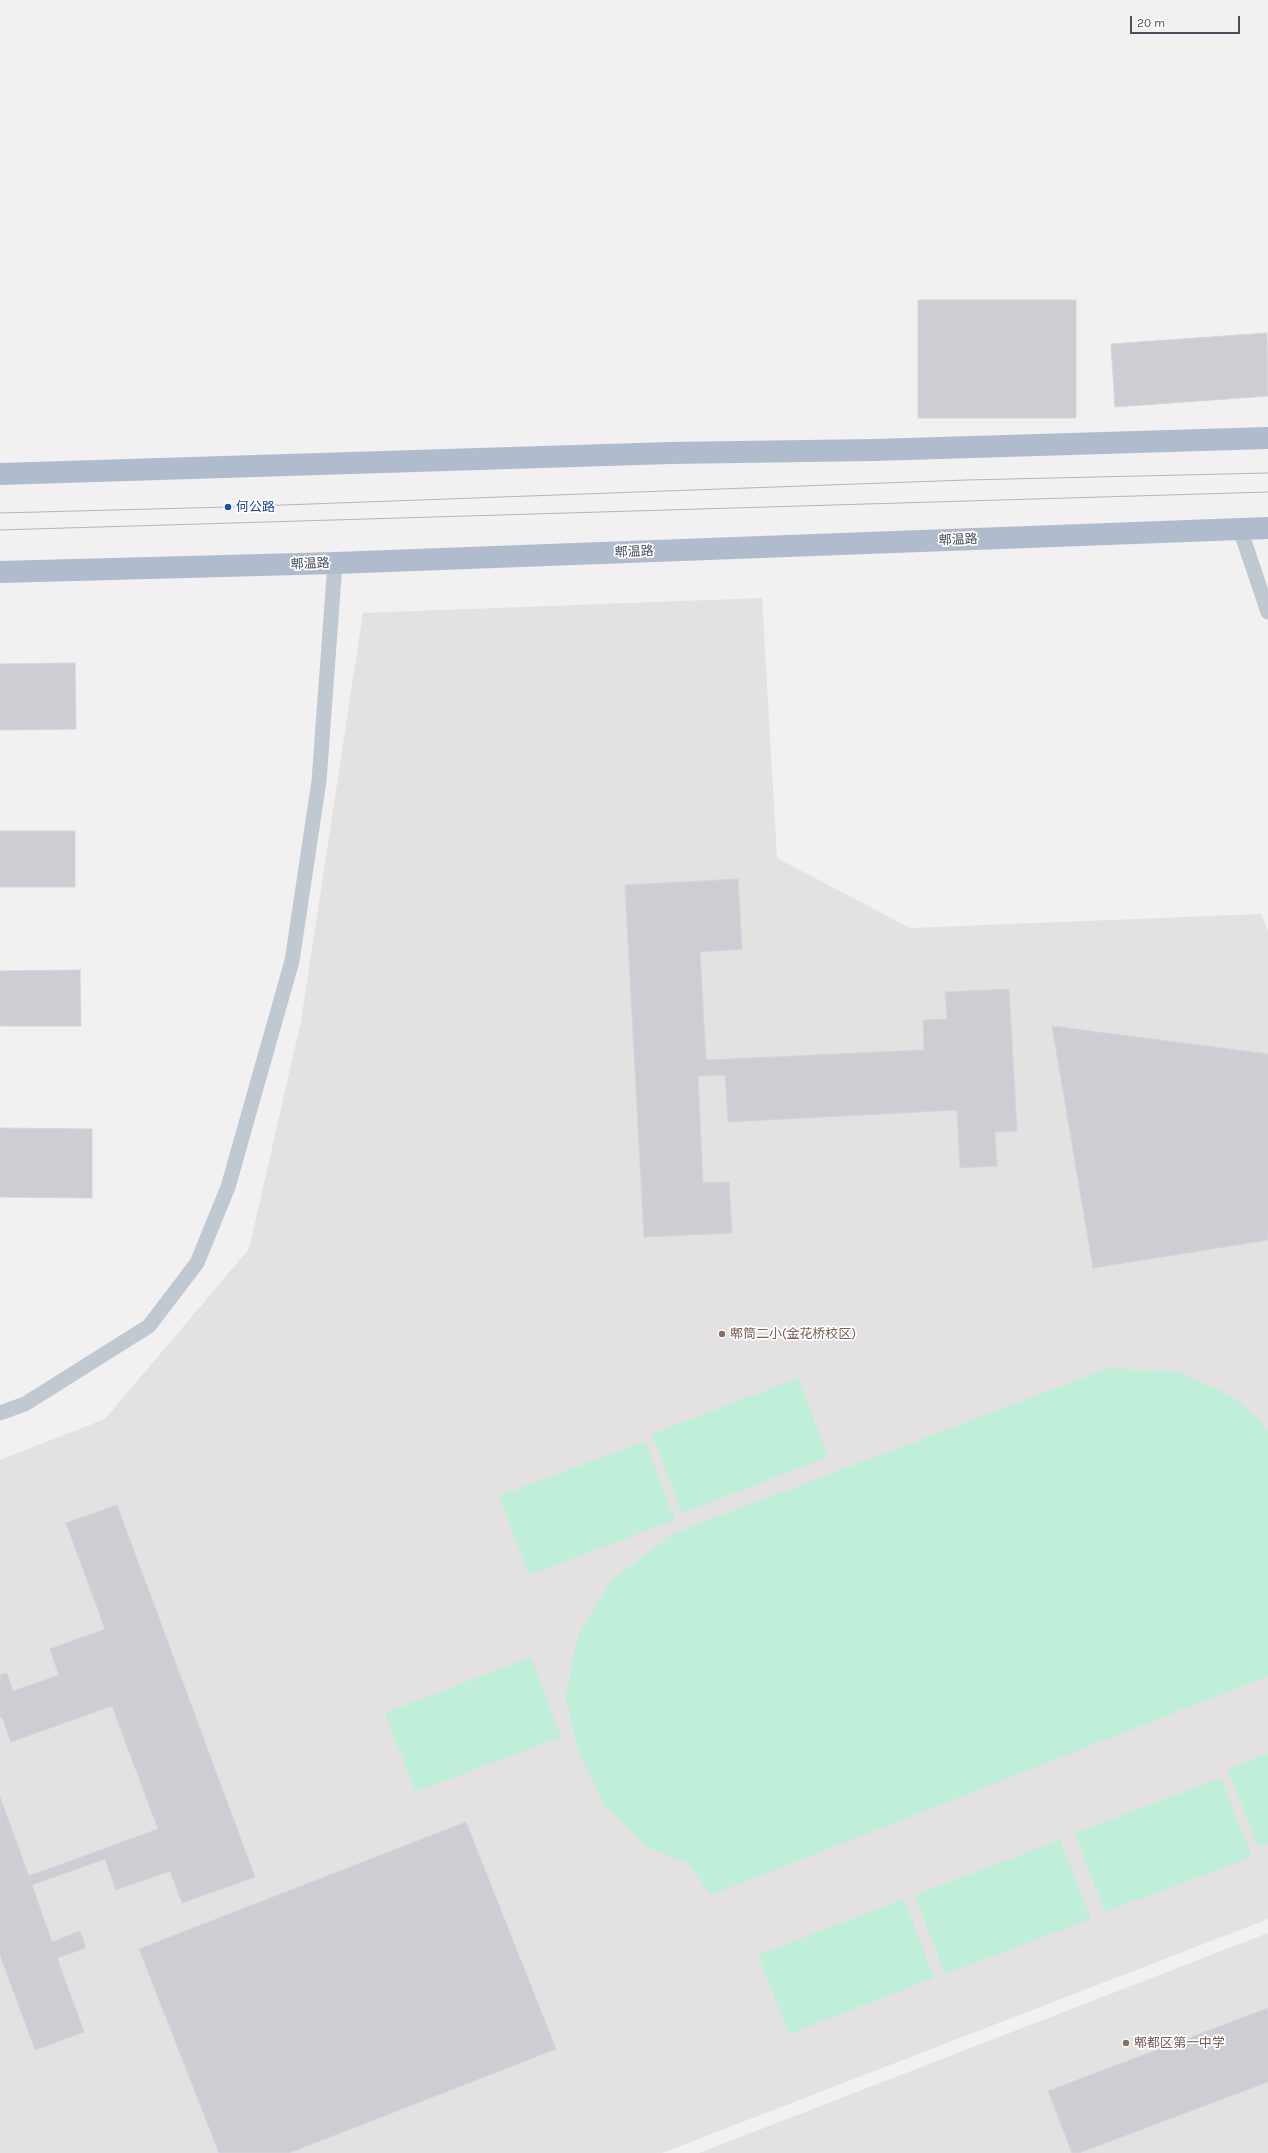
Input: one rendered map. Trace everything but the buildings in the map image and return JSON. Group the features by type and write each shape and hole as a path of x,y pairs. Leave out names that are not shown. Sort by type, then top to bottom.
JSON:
{"main road":[{"path":"0,474 670,452 874,450 1268,438"},
{"name":"郫温路","path":"0,572 334,563 1268,528"}],"lane":[{"path":"1240,529 1268,612"},
{"path":"0,1413 25,1404 149,1326 197,1263 228,1187 292,961 319,781 334,563"}],"shaded area":[{"name":"郫筒二小(金花桥校区)","path":"762,598 777,858 910,928 1261,914 1268,931 1268,1919 662,2153 0,2153 0,1460 105,1419 249,1249 301,1021 363,613"},
{"name":"郫都区第一中学","path":"1268,1933 1268,2153 699,2153"}],"green space":[{"path":"1109,1368 1178,1372 1232,1396 1262,1423 1268,1432 1268,1676 711,1895 687,1863 647,1847 604,1805 577,1747 566,1697 578,1635 609,1583 672,1534"},
{"path":"798,1378 828,1457 682,1513 652,1434"},
{"path":"645,1441 675,1520 529,1575 499,1496"},
{"path":"531,1657 561,1737 415,1792 385,1713"},
{"path":"1268,1753 1268,1844 1258,1848 1228,1769"},
{"path":"1221,1778 1252,1857 1105,1912 1075,1833"},
{"path":"1060,1840 1091,1919 945,1974 915,1895"},
{"path":"904,1899 934,1978 789,2034 758,1955"}],"tram line":[{"path":"0,513 228,507 966,480 1268,473"},
{"path":"0,530 1268,492"}],"place":[{"name":"何公路","path":"228,507"},
{"name":"郫筒二小(金花桥校区)","path":"722,1334"},
{"name":"郫都区第一中学","path":"1126,2043"}]}
